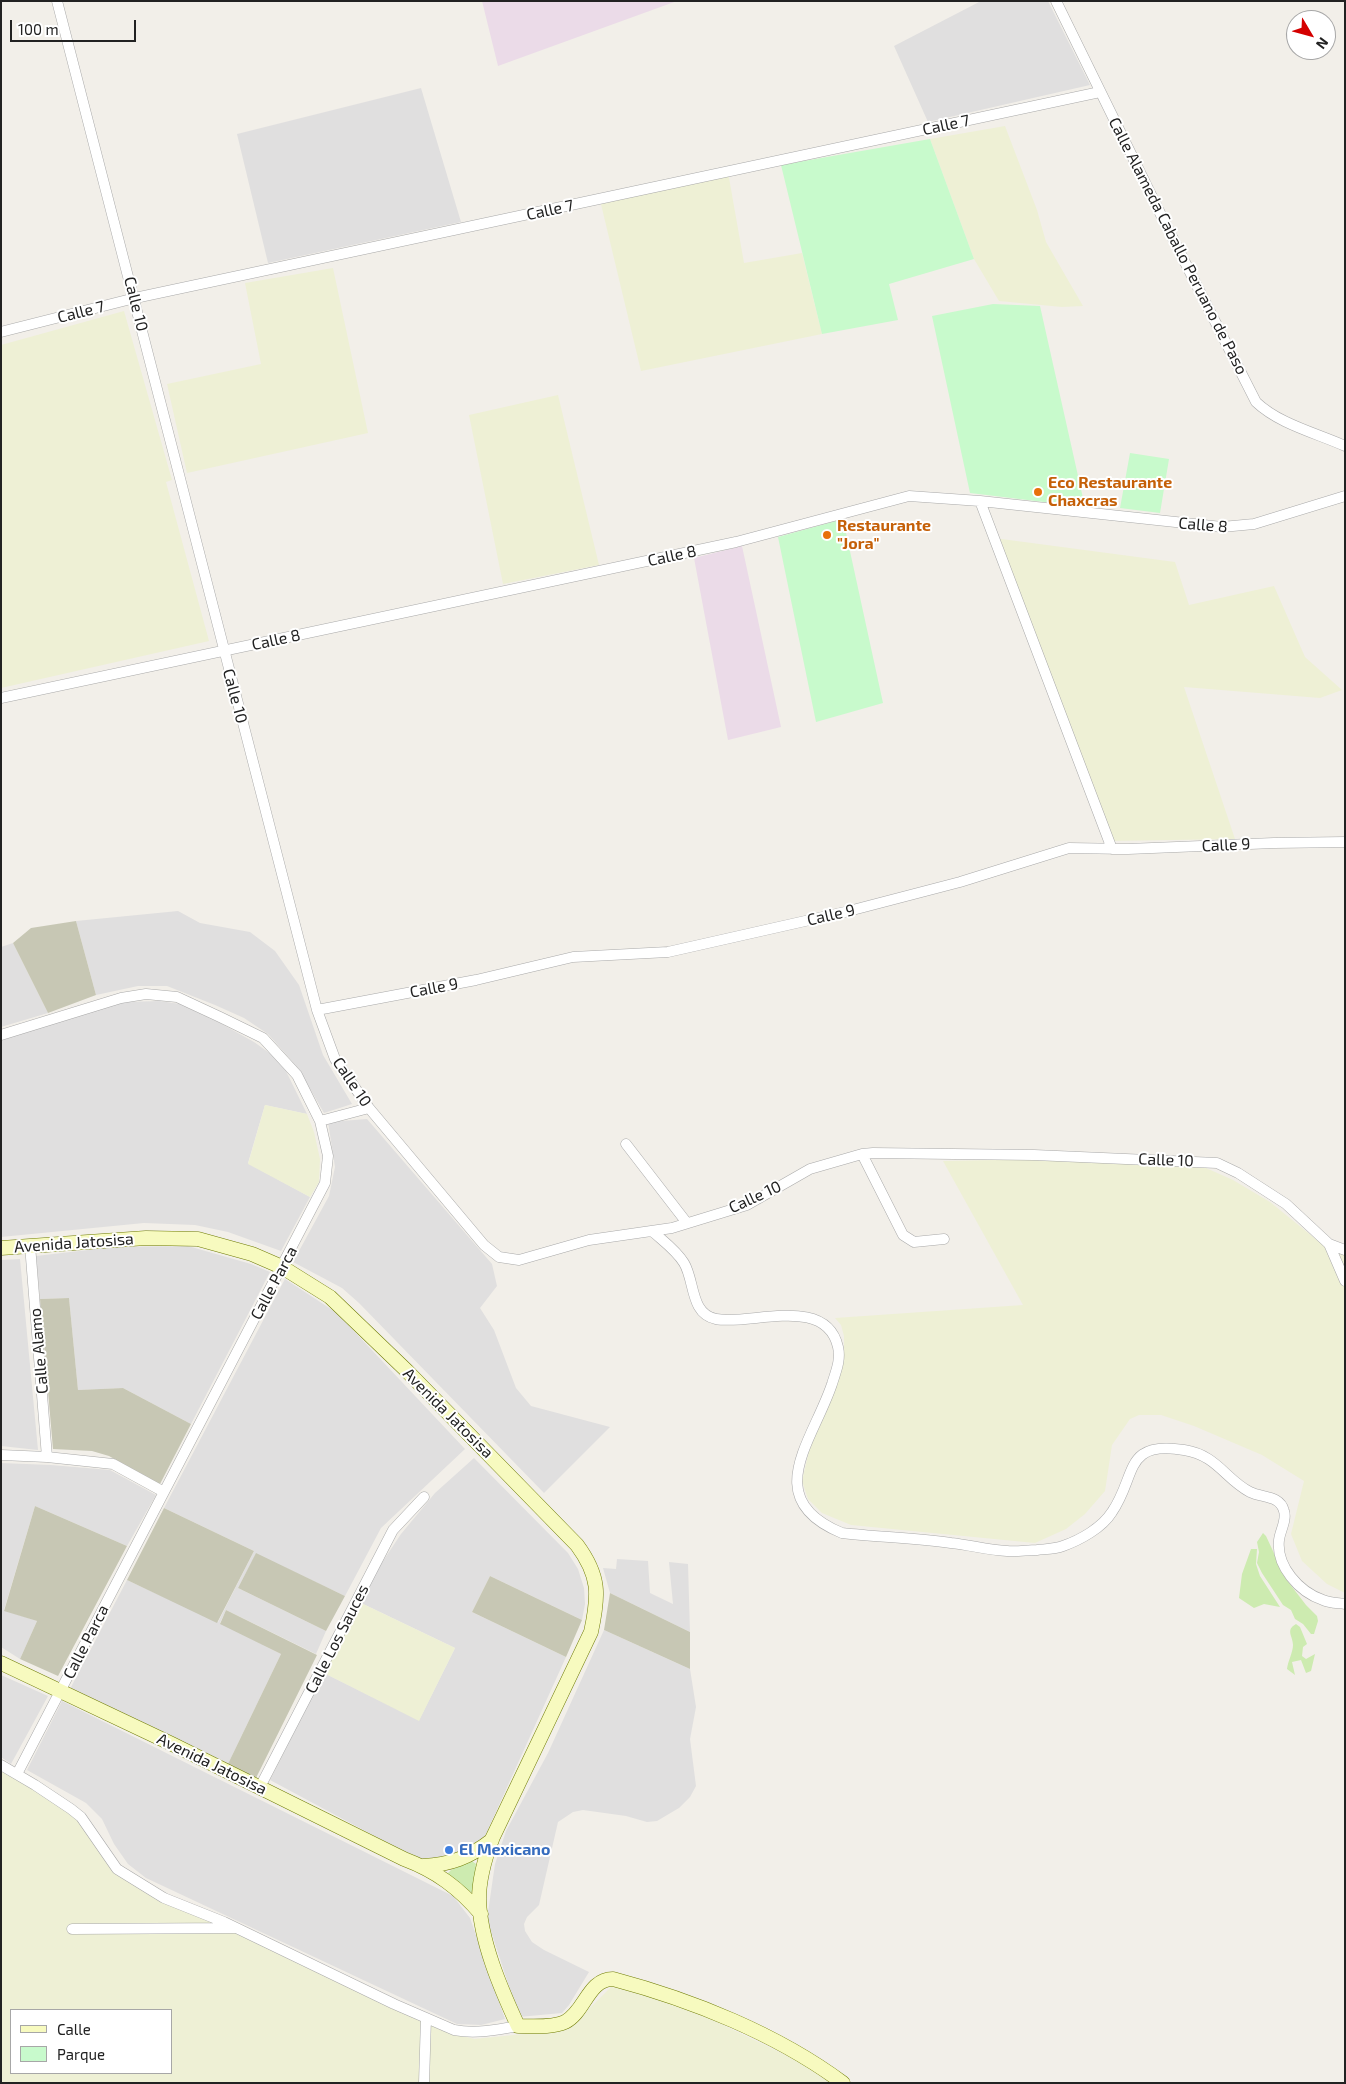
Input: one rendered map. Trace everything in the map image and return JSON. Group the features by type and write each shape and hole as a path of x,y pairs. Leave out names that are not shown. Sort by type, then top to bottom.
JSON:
{"street":[{"name":"Calle 10","path":"57,1 317,1010 335,1059 369,1108 484,1245 499,1257 519,1260 589,1240 672,1228 746,1204 810,1169 862,1154 1034,1154 1217,1163 1238,1173 1286,1204 1329,1244 1345,1250"},
{"name":"Calle Alameda Caballo Peruano de Paso","path":"1056,1 1162,217 1256,402 1264,410 1276,417 1345,446"},
{"name":"Calle 7","path":"1,332 135,298 1100,92"},
{"name":"Calle 8","path":"1,698 736,542 897,498 921,496 980,500 1222,527 1254,524 1345,496"},
{"path":"980,500 1112,849"},
{"name":"Calle 9","path":"317,1010 476,980 573,957 668,952 845,912 960,882 1063,849 1345,842"},
{"name":"Calle Parca","path":"1,1035 121,998 146,994 177,997 263,1038 296,1075 320,1121 328,1156 327,1177 282,1267 17,1774"},
{"path":"320,1121 369,1108"},
{"path":"626,1144 687,1223"},
{"path":"862,1154 902,1235 914,1242 944,1238"},
{"path":"652,1231 683,1261 691,1278 696,1304 708,1317 731,1320 792,1314 816,1321 826,1327 834,1338 838,1347 839,1364 825,1404 801,1457 797,1480 802,1503 809,1514 827,1527 842,1533 952,1543 1008,1551 1058,1548 1096,1529 1107,1519 1117,1504 1137,1458 1152,1449 1188,1450 1205,1456 1218,1464 1251,1492 1273,1498 1281,1503 1285,1512 1279,1540 1279,1553 1290,1576 1316,1598 1345,1604"},
{"name":"Avenida Jatosisa","path":"1,1248 146,1238 198,1239 252,1254 282,1267 330,1297 407,1371 577,1545 587,1558 597,1585 598,1602 591,1632 492,1840 486,1854 480,1884 480,1914 499,1981 518,2026"},
{"path":"1329,1244 1345,1281"},
{"name":"Calle Alamo","path":"30,1245 47,1457"},
{"path":"1,1455 47,1457 113,1464 164,1492"},
{"name":"Calle Los Sauces","path":"260,1787 393,1530 424,1498"},
{"name":"Avenida Jatosisa","path":"1,1663 260,1787 404,1859 423,1866 454,1886 480,1914"},
{"path":"1,1765 64,1804 81,1817 101,1849 117,1869 164,1898 224,1922 426,2018 463,2032 565,2022 597,1985 608,1979 613,1979 721,2016 762,2034 818,2064 843,2083"},
{"name":"Avenida Jatosisa","path":"423,1866 442,1865 460,1860 492,1840"},
{"path":"72,1929 235,1928"},
{"path":"424,2083 426,2018"}],"shaded area":[{"path":"482,1 677,1 498,66"},
{"path":"981,1 1048,1 1090,85 928,122 894,46"},
{"path":"421,88 461,222 268,263 237,134"},
{"path":"1005,126 1037,210 1046,242 1083,306 1062,307 999,301 974,259 930,139"},
{"path":"728,172 744,263 802,253 822,334 641,371 600,200"},
{"path":"333,268 368,433 187,473 167,384 261,364 245,283"},
{"path":"124,311 172,480 166,482 209,641 1,688 1,345"},
{"path":"558,395 599,565 503,584 469,415"},
{"path":"994,538 1175,562 1189,605 1274,586 1305,657 1342,690 1320,698 1184,687 1235,839 1109,841"},
{"path":"742,546 781,727 728,740 694,558"},
{"path":"178,911 200,923 250,932 275,951 299,985 323,1055 352,1104 324,1113 298,1068 268,1034 244,1018 215,1005 167,986 138,986 96,995 76,921"},
{"path":"76,921 96,995 48,1013 13,943 31,928"},
{"path":"13,943 48,1013 1,1027 1,947"},
{"path":"160,1001 180,1004 220,1023 254,1042 275,1057 286,1071 307,1114 265,1105 248,1163 310,1197 281,1251 228,1232 195,1225 144,1223 1,1237 1,1040 123,1002"},
{"path":"265,1105 307,1114 314,1132 320,1159 319,1182 310,1197 248,1164"},
{"path":"367,1119 492,1264 497,1286 480,1308 494,1330 516,1388 531,1406 610,1427 544,1493 359,1303 342,1288 293,1262 329,1196 335,1167 328,1122"},
{"path":"1047,1159 1206,1168 1233,1180 1270,1202 1328,1249 1345,1253 1345,1593 1327,1584 1302,1561 1291,1534 1304,1481 1262,1455 1194,1426 1161,1415 1139,1415 1130,1419 1112,1445 1105,1491 1085,1514 1066,1529 1035,1543 851,1525 822,1513 808,1499 802,1481 809,1451 838,1378 844,1353 844,1336 841,1325 835,1318 1023,1305 943,1161"},
{"path":"188,1246 251,1264 270,1272 191,1424 123,1388 78,1390 69,1298 40,1299 36,1256 114,1247"},
{"path":"20,1259 38,1450 1,1446 1,1260"},
{"path":"285,1279 337,1313 465,1449 381,1528 345,1596 256,1554 238,1588 326,1631 316,1654 226,1610 220,1623 281,1654 227,1766 70,1689 127,1580 218,1622 254,1551 164,1508"},
{"path":"69,1298 78,1390 123,1388 191,1424 160,1484 109,1456 92,1451 53,1449 40,1299"},
{"path":"474,1458 568,1553 578,1569 584,1588 585,1604 582,1620 490,1576 472,1612 566,1657 485,1836 473,1849 457,1857 423,1862 270,1780 324,1673 419,1720 455,1648 361,1603 379,1567 401,1534 435,1493"},
{"path":"1,1463 110,1470 156,1495 127,1546 35,1506 4,1610 37,1621 20,1659 1,1647"},
{"path":"35,1506 127,1546 58,1676 20,1659 37,1621 4,1611"},
{"path":"164,1508 254,1551 217,1623 127,1580"},
{"path":"256,1553 345,1596 326,1631 238,1588"},
{"path":"617,1559 648,1561 650,1593 673,1604 669,1562 688,1564 690,1632 610,1593 603,1568 616,1569"},
{"path":"490,1576 582,1620 566,1657 472,1612"},
{"path":"610,1593 690,1632 690,1669 604,1630"},
{"path":"361,1603 455,1648 419,1721 324,1673"},
{"path":"226,1610 317,1655 255,1780 227,1766 281,1654 220,1624"},
{"path":"604,1630 690,1669 696,1707 690,1739 696,1786 690,1797 679,1808 657,1821 647,1822 626,1816 583,1810 573,1812 558,1822 539,1905 527,1917 524,1924 525,1931 532,1942 544,1950 589,1972 562,2013 519,2017 487,1919 495,1864 506,1831 548,1753"},
{"path":"1,1675 48,1696 11,1764 1,1757"},
{"path":"62,1701 453,1896 470,1918 505,2019 481,2025 457,2024 146,1878 128,1864 114,1844 102,1819 86,1803 27,1770"},
{"path":"1,1764 68,1805 113,1861 156,1894 441,2030 474,2039 564,2030 611,1987 625,1987 692,2010 806,2065 830,2083 1,2083"}],"green space":[{"path":"930,139 974,259 889,284 898,320 822,334 781,165"},
{"path":"993,304 1040,306 1085,507 970,493 932,316"},
{"path":"1130,453 1169,459 1160,513 1120,508"},
{"path":"843,519 883,703 816,722 778,537"},
{"path":"1263,1533 1286,1579 1317,1616 1318,1621 1314,1634 1311,1634 1303,1624 1295,1619 1291,1610 1283,1605 1262,1573 1257,1563 1259,1552 1257,1542"},
{"path":"1251,1549 1257,1549 1256,1564 1260,1576 1280,1607 1264,1604 1254,1608 1239,1598 1242,1574"},
{"path":"1296,1624 1300,1627 1307,1644 1303,1647 1302,1656 1306,1659 1315,1654 1311,1671 1306,1673 1301,1660 1292,1662 1295,1675 1287,1669 1293,1648 1290,1631"},
{"path":"472,1861 476,1864 474,1894 447,1874 451,1870"}],"place":[{"name":"Eco Restaurante Chaxcras","path":"1038,492"},
{"name":"Restaurante \"Jora\"","path":"827,535"},
{"name":"El Mexicano","path":"449,1850"}]}
